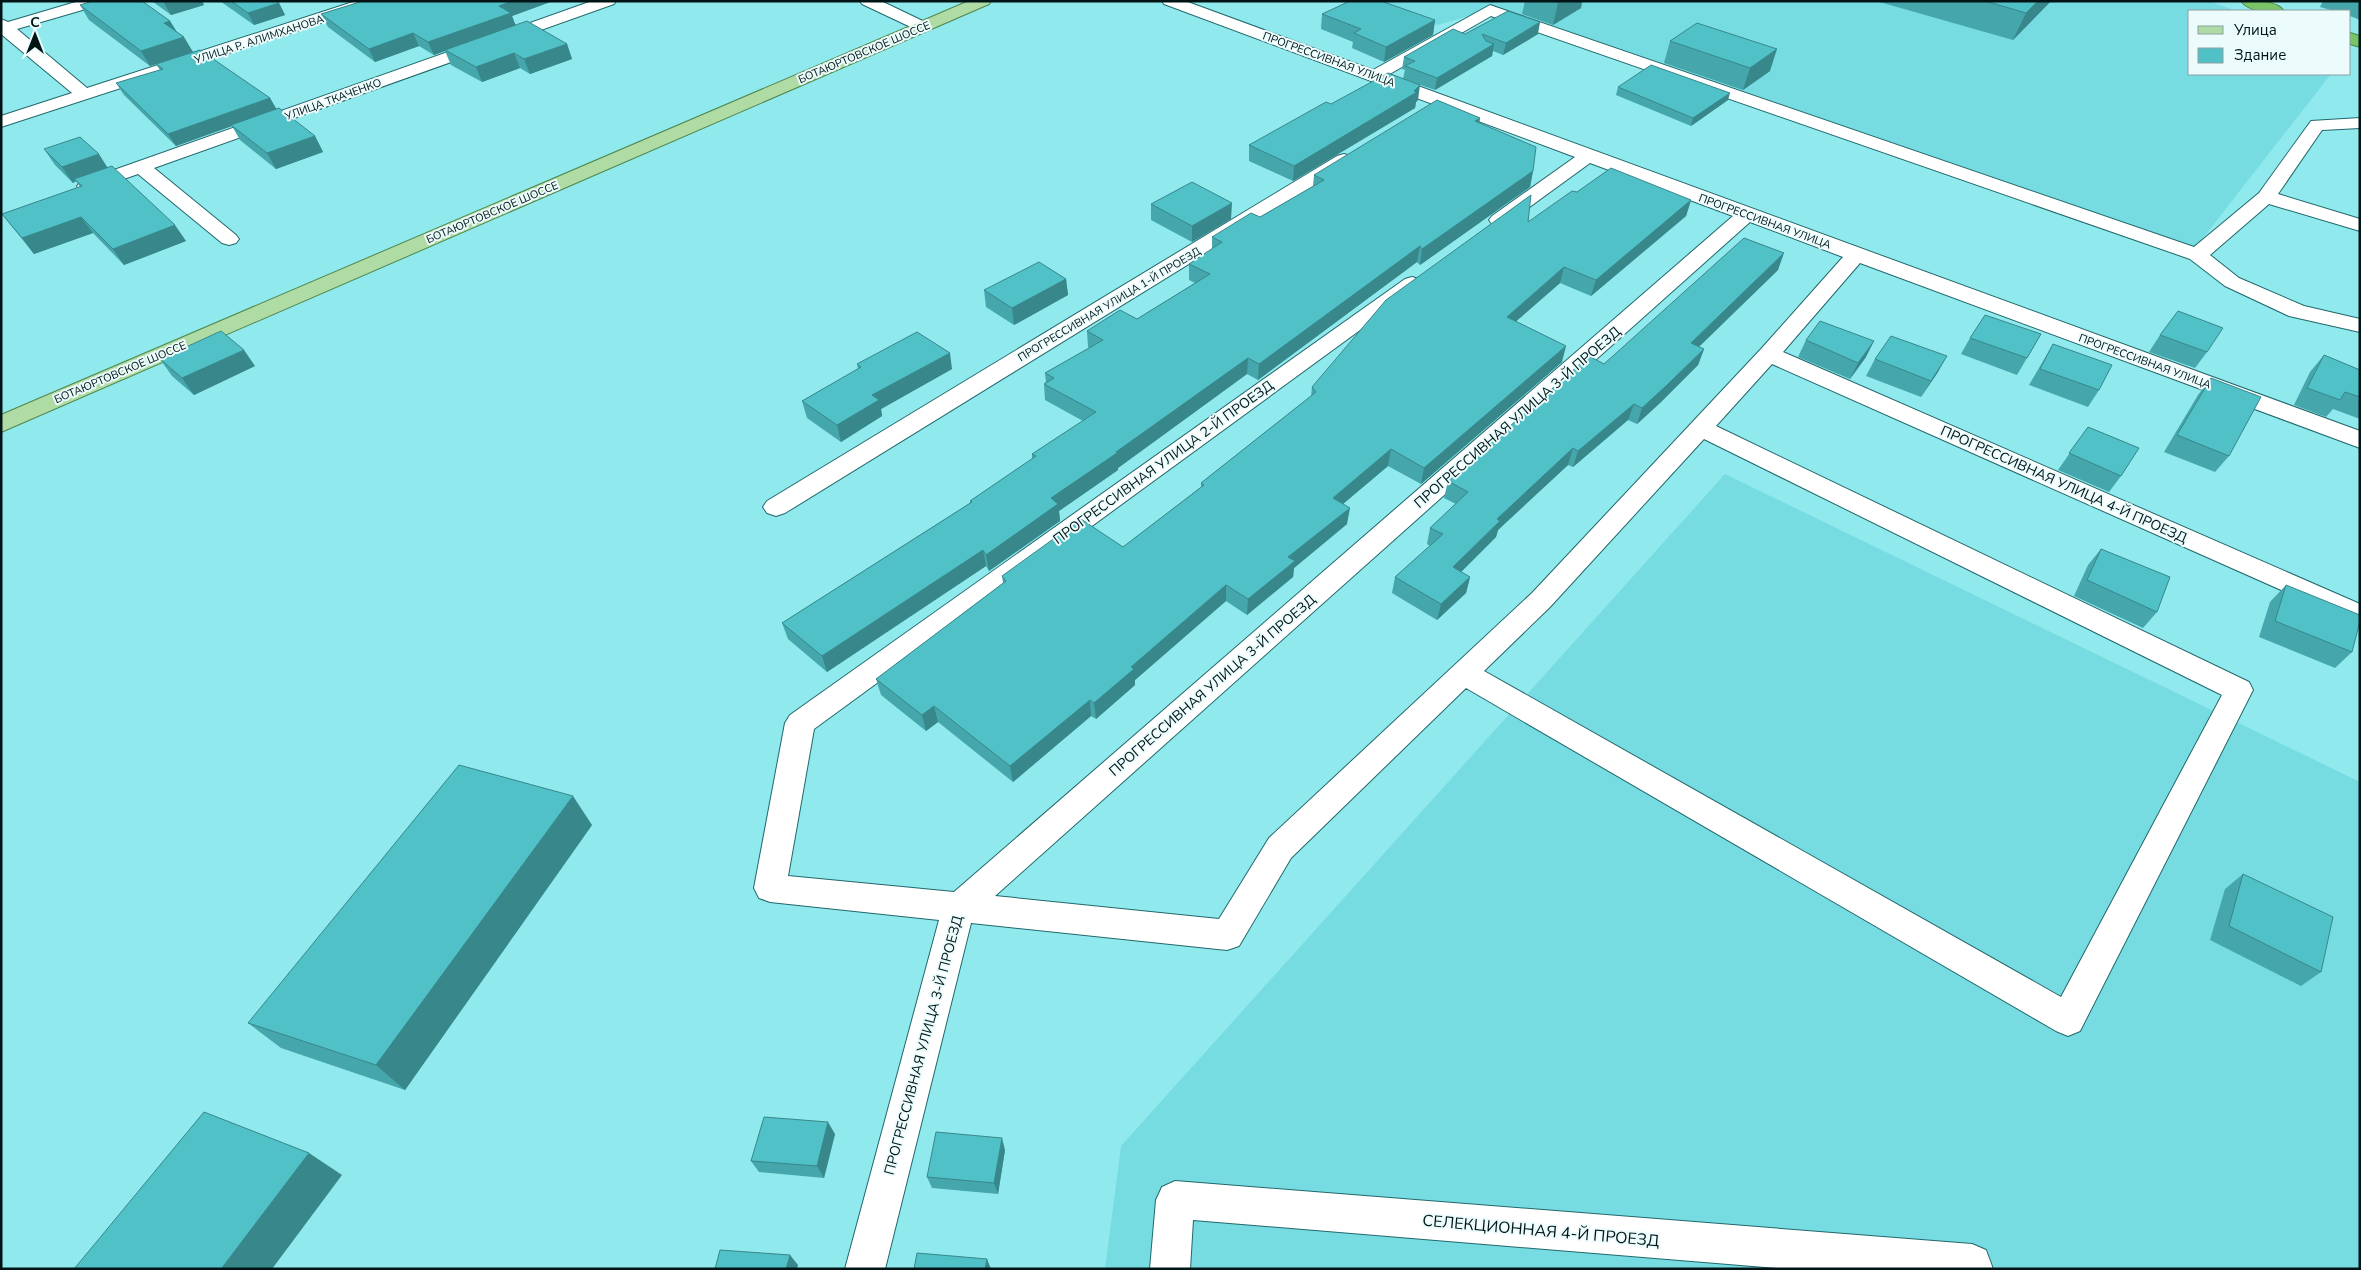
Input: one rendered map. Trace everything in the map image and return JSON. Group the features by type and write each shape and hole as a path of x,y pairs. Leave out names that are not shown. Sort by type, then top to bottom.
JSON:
{"highway":[{"path":"2249,1 2273,10"}],"main road":[{"name":"БОТАЮРТОВСКОЕ ШОССЕ","path":"1,424 984,1"}],"street":[{"path":"3,27 97,1"},
{"name":"УЛИЦА Р. АЛИМХАНОВА","path":"1,122 373,1"},
{"name":"УЛИЦА ТКАЧЕНКО","path":"66,194 608,1"},
{"path":"868,1 923,27"},
{"name":"ПРОГРЕССИВНАЯ УЛИЦА","path":"1170,1 2360,440"},
{"path":"1374,76 1490,10 2197,255 2240,286 2297,310 2360,326"},
{"path":"3,27 85,95"},
{"path":"1417,116 1442,101"},
{"path":"2197,255 2266,197 2317,125 2360,123"},
{"name":"ПРОГРЕССИВНАЯ УЛИЦА 1-Й ПРОЕЗД","path":"776,507 1358,152"},
{"path":"1477,236 1589,155"},
{"path":"141,167 228,239"},
{"path":"2266,197 2360,225"},
{"name":"ПРОГРЕССИВНАЯ УЛИЦА 3-Й ПРОЕЗД","path":"865,1269 959,908 1746,215"},
{"path":"959,908 1227,935 1280,848 1541,600 1769,354 1856,255"},
{"name":"ПРОГРЕССИВНАЯ УЛИЦА 2-Й ПРОЕЗД","path":"959,908 770,888 800,723 1428,271"},
{"name":"ПРОГРЕССИВНАЯ УЛИЦА 4-Й ПРОЕЗД","path":"1769,354 2360,615"},
{"path":"1463,673 2068,1019 2239,690 1701,428"},
{"name":"СЕЛЕКЦИОННАЯ 4-Й ПРОЕЗД","path":"1170,1269 1175,1200 1962,1263 1972,1264 1973,1269"}],"shaded area":[{"path":"1369,1 2209,1 2233,10 2188,10 2188,75 2330,75 2196,247 1490,10 1437,25"},
{"path":"1725,474 2360,782 2360,1269 1105,1269 1121,1146"}],"building":[{"path":"93,1 142,1 170,21 164,23 184,37 141,51 80,5"},
{"path":"231,1 277,1 279,3 248,13"},
{"path":"363,1 512,1 499,6 511,13 428,42 413,33 369,49 321,14"},
{"path":"1350,1 1381,1 1435,20 1386,47 1354,33 1361,29 1322,14"},
{"path":"1985,1 2038,1 2026,13"},
{"path":"1508,11 1540,22 1506,43 1482,34 1486,41 1494,44 1437,78 1405,66 1415,61 1404,57 1453,29 1465,34"},
{"path":"527,21 567,44 524,59 514,53 476,67 445,50"},
{"path":"1697,23 1777,49 1750,68 1670,41"},
{"path":"200,50 270,98 168,134 116,83 163,69 156,64"},
{"path":"1651,65 1730,93 1693,118 1618,87"},
{"path":"1388,73 1420,85 1414,91 1417,92 1294,166 1249,145 1326,102 1331,104"},
{"path":"1437,100 1480,118 1475,121 1536,147 1533,171 1422,249 1420,246 1259,364 1248,358 1117,453 1051,498 1058,504 986,555 983,550 822,656 782,623 972,502 970,501 1036,456 1032,454 1096,412 1044,384 1054,378 1045,373 1103,340 1087,331 1120,310 1137,319 1210,274 1189,264 1222,242 1212,237 1251,213 1260,217 1324,180 1314,175"},
{"path":"279,108 315,136 267,153 231,125"},
{"path":"80,137 99,154 62,167 44,149"},
{"path":"112,166 175,225 113,249 81,217 22,238 2,214 82,186 74,179"},
{"path":"1611,168 1691,200 1596,280 1564,267 1507,317 1566,346 1424,468 1391,449 1333,498 1350,508 1288,557 1295,561 1248,599 1226,585 1131,667 1134,669 1094,703 1090,700 1010,766 934,706 922,715 876,679 1006,581 1002,576 1081,519 1123,547 1204,485 1201,483 1316,392 1312,387 1386,300 1531,195 1528,222 1572,191 1577,192"},
{"path":"1192,182 1232,203 1192,226 1151,204"},
{"path":"1744,238 1784,253 1691,343 1704,349 1666,386 1642,408 1634,404 1578,451 1573,448 1497,519 1500,521 1453,567 1470,577 1441,604 1395,577 1443,534 1430,528 1468,492 1448,481 1589,356 1604,364"},
{"path":"1039,262 1066,279 1012,308 984,290"},
{"path":"2178,311 2223,328 2207,352 2160,335"},
{"path":"1985,315 2041,334 2027,358 1970,338"},
{"path":"1820,321 1874,341 1858,363 1806,340"},
{"path":"221,331 244,350 182,378 160,359"},
{"path":"917,332 950,353 872,395 879,400 837,425 802,401 861,367 857,364"},
{"path":"1891,336 1947,356 1931,381 1875,359"},
{"path":"2053,344 2112,365 2099,390 2040,369"},
{"path":"2324,355 2360,370 2360,397 2345,392 2340,400 2307,388"},
{"path":"2211,378 2261,397 2229,456 2177,435"},
{"path":"2088,427 2139,448 2121,476 2069,453"},
{"path":"2101,549 2170,577 2157,612 2087,580"},
{"path":"2286,585 2360,615 2352,652 2275,621"},
{"path":"459,765 573,796 376,1065 248,1023"},
{"path":"2243,874 2333,917 2321,972 2229,926"},
{"path":"204,1112 309,1153 221,1269 74,1269"},
{"path":"764,1117 828,1122 817,1166 751,1161"},
{"path":"936,1132 1002,1138 994,1183 927,1177"},
{"path":"720,1250 790,1255 786,1269 715,1269"},
{"path":"917,1253 987,1259 985,1269 914,1269"}]}
